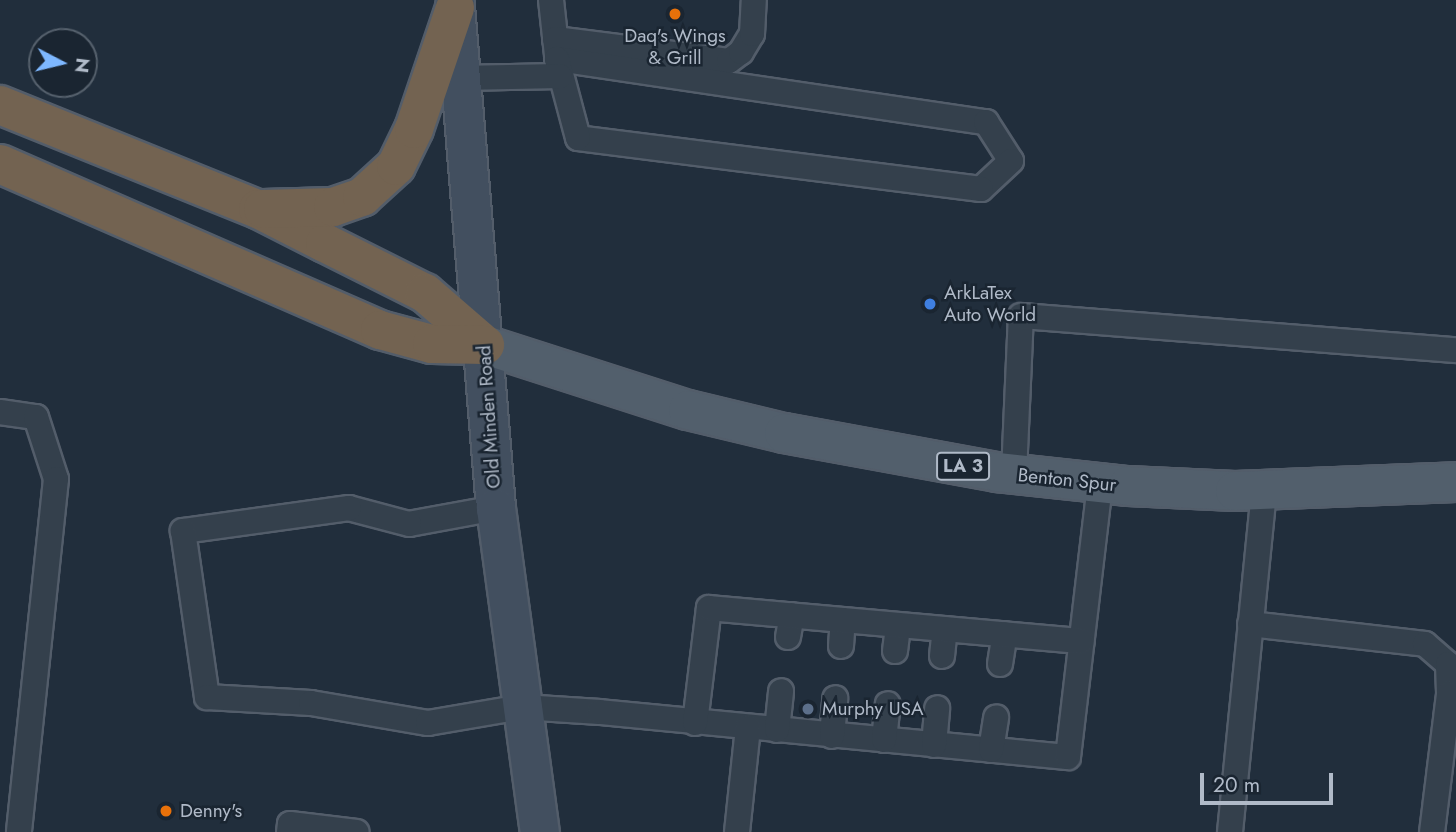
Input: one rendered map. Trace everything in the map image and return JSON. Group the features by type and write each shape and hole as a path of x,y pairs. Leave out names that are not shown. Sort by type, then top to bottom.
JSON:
{"highway":[{"path":"258,209 333,207 362,197 396,166 414,128 455,4"},
{"path":"0,105 258,209 425,293 485,345"},
{"path":"0,164 380,330 432,344 485,345"}],"main road":[{"name":"Old Minden Road","path":"455,4 485,345 496,508 522,706 531,831"},
{"name":"Benton Spur","path":"485,345 688,410 784,433 1014,474 1100,483 1264,490 1456,482"}],"lane":[{"path":"551,0 557,58 578,138 981,189 1011,161 986,122 557,58"},
{"path":"460,78 557,58 729,61 741,52 751,34 754,0"},
{"path":"741,52 755,88"},
{"path":"1014,474 1021,316 1456,350"},
{"path":"0,412 36,417 56,479 19,832"},
{"path":"496,508 409,524 349,508 183,531 207,697 311,703 428,723 522,706 1068,757 1100,483"},
{"path":"1230,832 1264,490"},
{"path":"695,723 709,608 790,626 843,620 1082,641"},
{"path":"841,646 843,620"},
{"path":"1251,624 1425,644 1448,664 1449,694 1432,832"},
{"path":"895,651 898,625"},
{"path":"942,656 945,629"},
{"path":"1000,664 1005,635"},
{"path":"778,730 781,691"},
{"path":"832,736 835,698"},
{"path":"884,740 888,704"},
{"path":"934,745 937,708"},
{"path":"991,750 996,716"},
{"path":"737,832 748,728"},
{"path":"289,832 290,824 357,832"}],"place":[{"name":"Daq's Wings & Grill","path":"675,14"},
{"name":"ArkLaTex Auto World","path":"930,304"},
{"name":"Murphy USA","path":"808,709"},
{"name":"Denny's","path":"166,811"}]}
